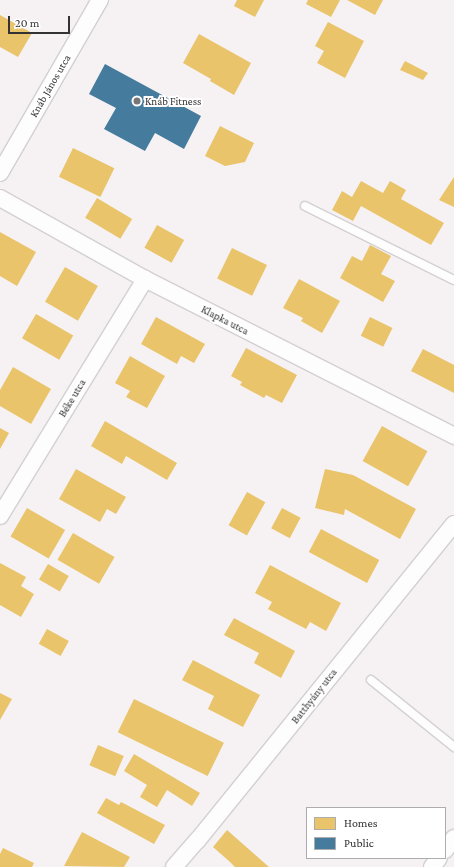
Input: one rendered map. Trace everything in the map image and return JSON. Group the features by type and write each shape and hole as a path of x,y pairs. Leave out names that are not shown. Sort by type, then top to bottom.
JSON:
{"street":[{"name":"Knáb János utca","path":"0,173 100,0"},
{"name":"Klapka utca","path":"0,198 145,279 454,436"},
{"name":"Béke utca","path":"0,516 145,279"},
{"name":"Batthyány utca","path":"174,867 197,841 454,524"},
{"path":"446,849 454,838"},
{"path":"432,867 438,859"}],"lane":[{"path":"305,206 454,280"},
{"path":"371,680 454,747"}],"building: Homes":[{"path":"237,0 264,0 255,17 234,6"},
{"path":"308,0 340,0 331,17 306,4"},
{"path":"347,0 383,0 375,15"},
{"path":"0,15 32,33 18,57 0,47"},
{"path":"328,22 364,41 345,78 317,63 324,51 315,46"},
{"path":"199,34 251,63 234,95 210,81 211,79 183,63"},
{"path":"405,61 428,73 423,80 400,70"},
{"path":"220,126 254,143 245,162 225,166 205,156"},
{"path":"73,148 114,168 100,197 59,177"},
{"path":"454,177 454,207 439,200"},
{"path":"361,181 383,193 390,181 406,190 401,199 444,223 431,245 361,206 353,221 332,210 342,191 352,197"},
{"path":"97,198 132,219 120,239 85,218"},
{"path":"157,225 184,240 172,263 144,248"},
{"path":"0,232 36,252 17,286 0,276"},
{"path":"370,245 391,256 381,274 395,281 383,302 340,278 352,256 362,261"},
{"path":"232,248 267,265 252,296 217,279"},
{"path":"65,267 98,286 78,321 45,302"},
{"path":"299,279 340,301 322,333 301,321 303,318 283,308"},
{"path":"36,314 73,336 59,360 22,338"},
{"path":"156,317 205,344 194,363 181,356 177,364 141,344"},
{"path":"370,317 392,328 383,347 361,336"},
{"path":"246,348 297,375 282,403 266,395 264,398 240,385 242,382 231,376"},
{"path":"423,349 454,365 454,393 411,371"},
{"path":"130,356 165,376 147,408 126,397 130,391 115,383"},
{"path":"13,367 51,389 31,424 0,406 0,390"},
{"path":"105,421 177,463 167,480 126,456 122,464 91,446"},
{"path":"382,426 427,451 408,486 363,461"},
{"path":"0,428 9,433 0,449"},
{"path":"76,469 126,497 116,514 107,509 100,522 59,499"},
{"path":"325,469 353,475 416,509 400,539 345,509 344,515 315,508"},
{"path":"247,492 265,502 247,535 229,525"},
{"path":"27,508 65,530 49,559 10,537"},
{"path":"282,508 301,518 290,538 271,528"},
{"path":"321,529 379,560 367,583 309,552"},
{"path":"73,533 115,557 99,584 58,560"},
{"path":"0,563 26,577 21,586 34,594 21,617 0,605"},
{"path":"48,564 69,576 60,592 39,580"},
{"path":"270,565 341,603 326,631 310,622 306,629 268,609 272,602 255,593"},
{"path":"234,618 295,651 281,678 254,663 259,653 224,635"},
{"path":"47,629 69,641 61,656 39,644"},
{"path":"193,660 260,695 243,727 208,709 214,696 182,680"},
{"path":"0,693 12,699 0,720"},
{"path":"134,699 224,743 208,776 118,732"},
{"path":"98,745 124,756 115,776 89,765"},
{"path":"134,754 200,793 192,806 167,790 157,807 140,797 147,785 124,771"},
{"path":"106,798 119,805 121,802 165,825 154,844 97,813"},
{"path":"227,830 269,867 235,867 213,847"},
{"path":"82,832 130,857 124,867 64,866"},
{"path":"3,848 34,863 32,867 0,867 0,854"}],"building: Public":[{"name":"Knáb Fitness","path":"105,64 201,116 184,149 155,133 145,151 104,129 116,108 89,94"}],"place":[{"name":"Knáb Fitness","path":"137,101"}]}
